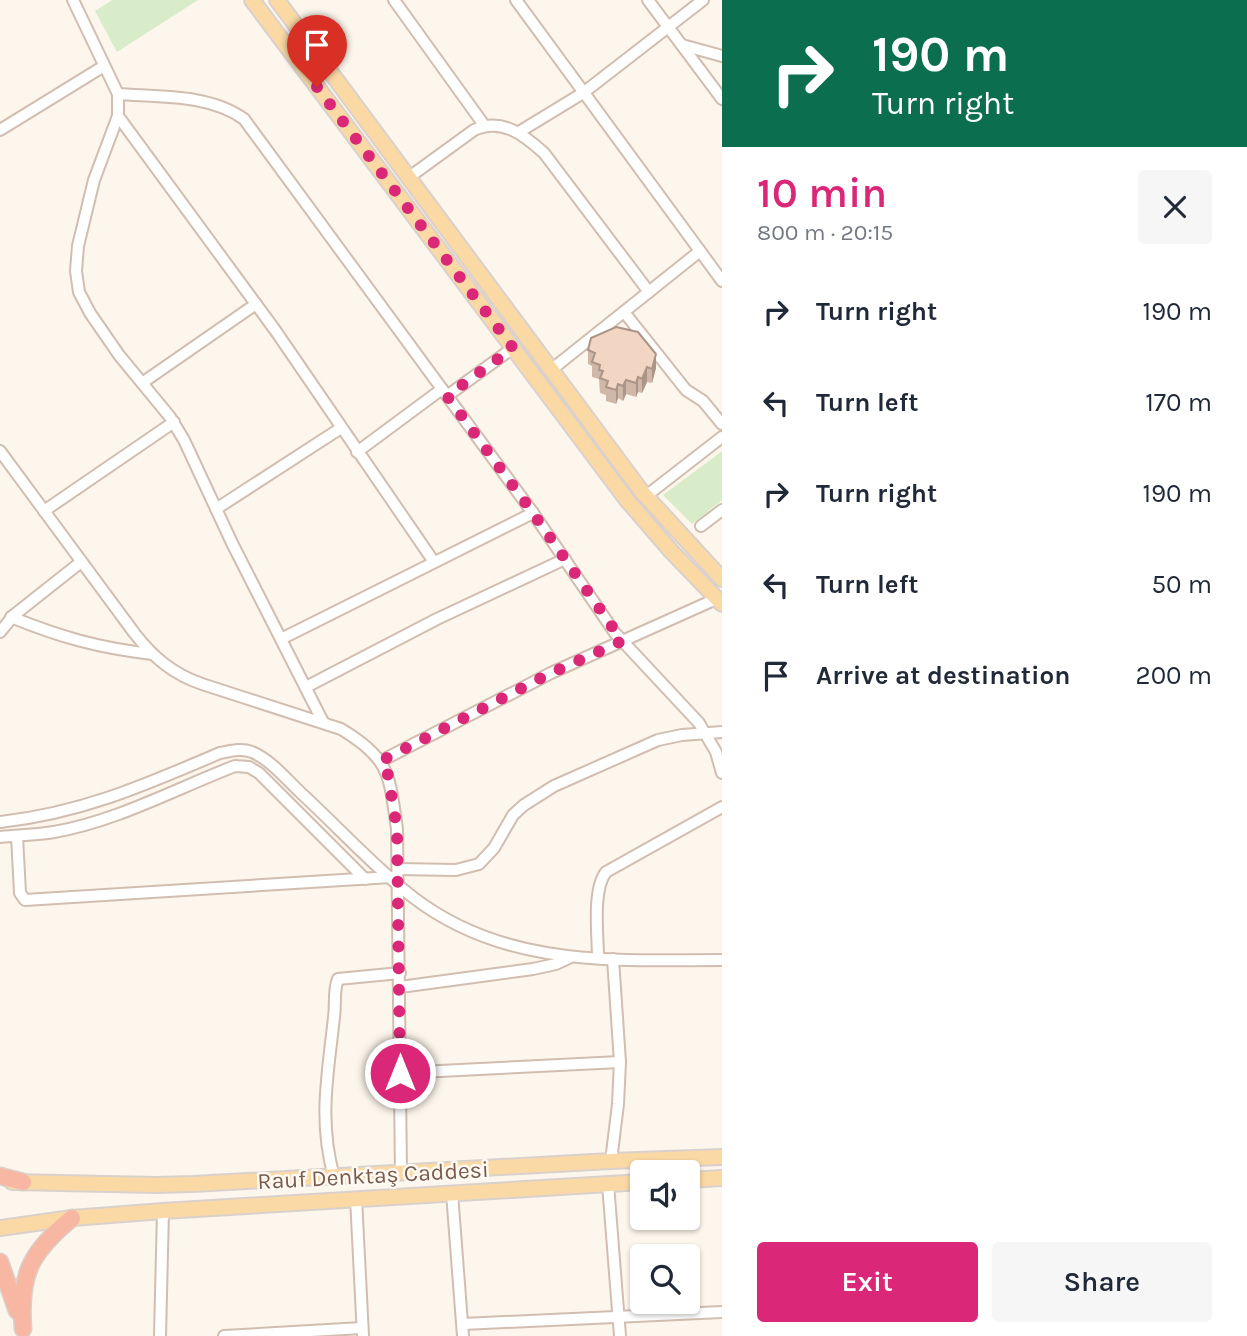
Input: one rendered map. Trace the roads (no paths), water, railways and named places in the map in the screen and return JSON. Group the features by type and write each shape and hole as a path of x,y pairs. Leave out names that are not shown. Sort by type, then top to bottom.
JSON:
{"highway":[{"path":"0,1175 23,1182"},
{"path":"25,1332 21,1298 28,1271 47,1240 72,1218"},
{"path":"0,1262 25,1332"}],"main road":[{"path":"252,0 627,500 670,551 719,601"},
{"path":"276,0 646,496 722,579"},
{"name":"Rauf Denktaş Caddesi","path":"0,1181 156,1185 722,1157"},
{"path":"700,1179 722,1178"},
{"name":"Rauf Denktaş Caddesi","path":"0,1227 163,1211 630,1183"}],"street":[{"path":"73,0 118,94 118,116 94,180 78,246 76,271 79,292 119,355 174,422 323,722"},
{"path":"394,0 484,125"},
{"path":"516,0 722,281"},
{"path":"648,0 722,99"},
{"path":"519,132 583,93 703,0"},
{"path":"682,45 722,56"},
{"path":"0,130 104,66"},
{"path":"118,94 196,101 226,108 244,119 533,513 622,641 685,706 705,733 716,752 722,773"},
{"path":"118,116 256,304 434,562"},
{"path":"408,178 484,125 508,127 519,132 544,153 649,292"},
{"path":"551,370 700,251"},
{"path":"142,383 256,304"},
{"path":"624,312 687,390 703,401 722,424"},
{"path":"357,452 513,348"},
{"path":"44,511 174,422"},
{"path":"216,509 341,428"},
{"path":"646,496 722,437"},
{"path":"0,452 152,654 167,668 186,679 341,729 359,740 381,761 388,775 397,829 401,1174"},
{"path":"701,526 722,510"},
{"path":"281,639 533,513"},
{"path":"306,687 438,619 565,559"},
{"path":"0,632 11,617 81,562"},
{"path":"381,761 551,673 719,601"},
{"path":"11,617 106,649 152,654"},
{"path":"17,835 20,893 25,900 396,877 456,870 479,864 494,848 513,815 554,786 657,740 722,732"},
{"path":"0,822 41,817 81,807 138,788 220,754 234,750 248,751 276,769 396,877 414,898 451,923 479,936 520,949 571,957 722,960"},
{"path":"0,837 53,832 87,824 130,810 235,766 248,767 259,773 365,879"},
{"path":"598,958 598,892 606,872 722,807"},
{"path":"400,987 533,969 556,964 571,957"},
{"path":"611,1161 620,1062 613,959"},
{"path":"334,1177 323,1110 335,1013 335,987 338,979 400,974"},
{"path":"400,1073 620,1062"},
{"path":"608,1184 620,1336"},
{"path":"452,1193 463,1336"},
{"path":"224,1336 363,1332 356,1198"},
{"path":"160,1336 163,1211"},
{"path":"463,1324 722,1312"}]}
